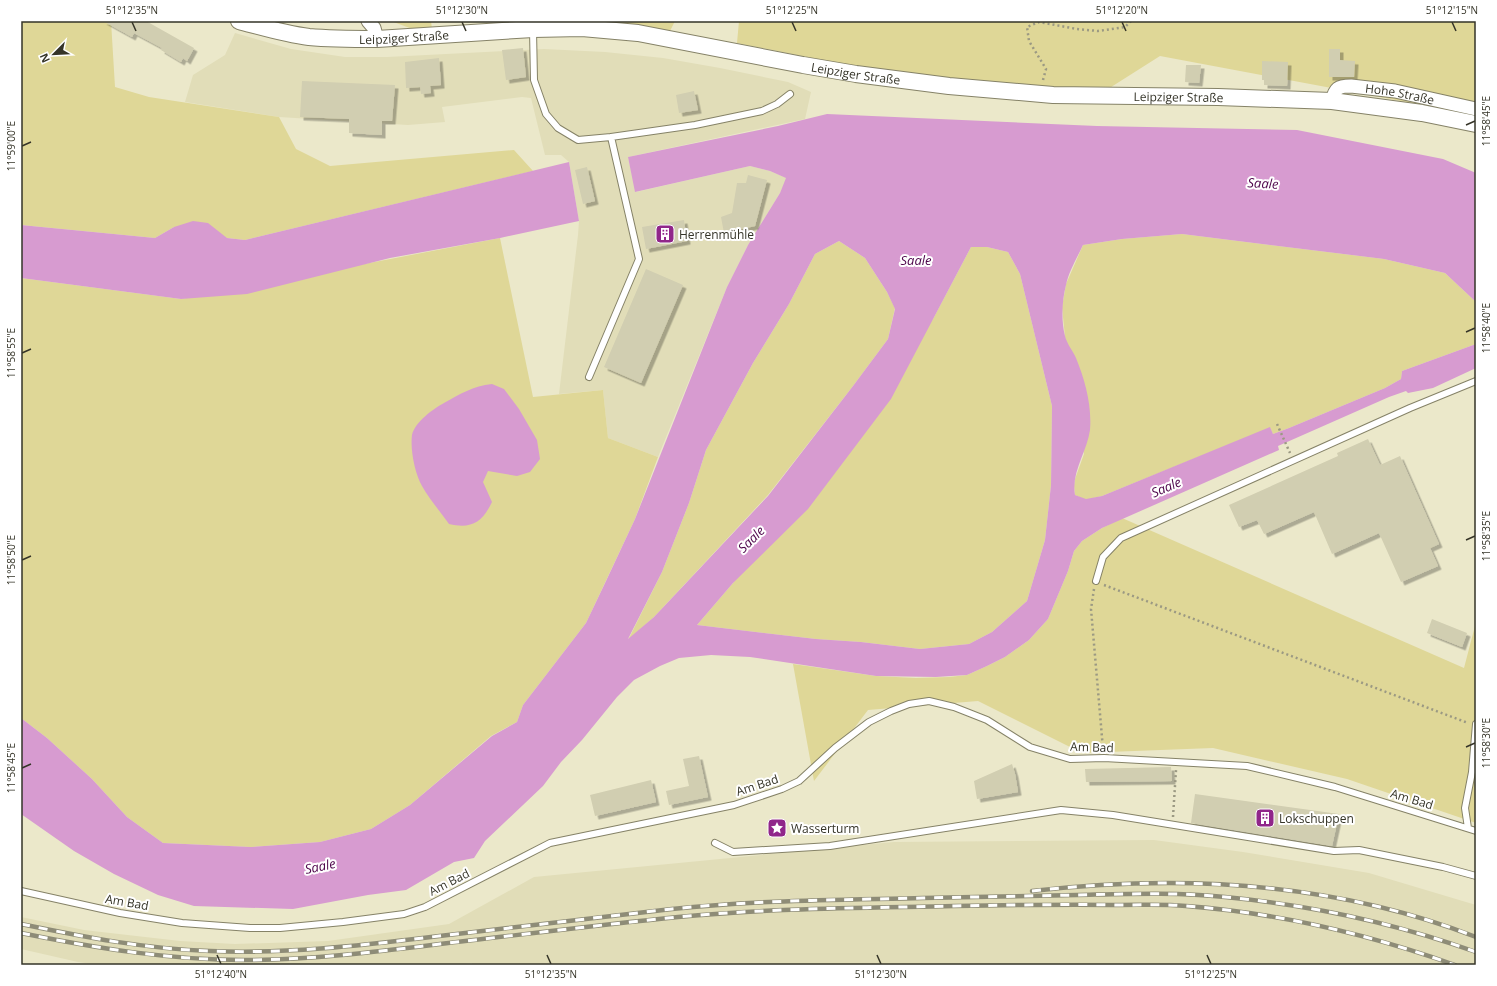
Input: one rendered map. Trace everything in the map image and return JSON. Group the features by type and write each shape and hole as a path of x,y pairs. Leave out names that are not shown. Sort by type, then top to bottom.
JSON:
{"street":[{"name":"Leipziger Straße","path":"239,21 266,29 307,37 377,40 533,29 582,28 638,33 803,65 856,74 949,86 1038,94 1332,101 1415,112 1476,124"},
{"path":"368,21 374,28 377,40"},
{"name":"Hohe Straße","path":"1332,101 1336,89 1351,86 1395,91 1476,109"}],"lane":[{"path":"533,29 534,80 546,114 558,128 578,140 611,137 695,125 762,111 777,104 790,94"},
{"path":"589,377 639,259 611,137"},
{"path":"1096,582 1103,557 1121,538 1410,408 1476,380"},
{"name":"Am Bad","path":"21,891 120,913 166,920 250,928 280,928 404,914 425,907 550,843 734,805 782,789 799,781 835,748 869,722 890,711 910,704 929,701 954,707 988,720 1030,747 1070,759 1104,758 1247,766 1335,787 1476,831"},
{"path":"1468,828 1465,808 1472,772 1476,725"},
{"path":"715,843 733,852 830,846 1061,810 1113,815 1334,851 1359,850 1443,867 1476,876"}],"path":[{"path":"1038,94 1046,69 1029,41 1027,26 1039,22 1054,22 1077,29 1098,31 1125,27 1131,21"},
{"path":"1277,424 1285,442"},
{"path":"1104,758 1090,609 1096,582 1476,725"},
{"path":"1173,825 1177,763"}],"shaded area":[{"path":"21,21 111,21 115,87 149,97 279,117 296,149 330,166 514,150 533,171 245,240 227,238 174,227 155,238 21,225"},
{"path":"391,21 431,21 432,29 415,30"},
{"path":"601,21 675,21 670,31 639,25"},
{"path":"739,21 1476,21 1476,115 1160,56 1108,89 1052,87 933,77 852,66 737,43"},
{"path":"235,33 291,49 345,57 387,57 544,49 605,52 663,58 720,68 788,82 811,92 805,119 628,157 636,192 750,166 770,171 787,178 780,193 748,245 727,287 658,457 608,438 603,390 559,394 579,221 569,162 561,155 545,155 531,98 522,97 442,107 445,122 408,125 279,117 185,102 193,75 225,55"},
{"path":"1182,234 1384,259 1445,273 1476,302 1476,344 1402,371 1401,379 1385,388 1289,428 1273,434 1270,428 1102,496 1086,500 1075,495 1074,486 1084,454 1065,337 1062,307 1066,284 1083,245 1122,239"},
{"path":"500,238 533,397 603,390 608,438 658,457 635,519 586,623 523,705 517,722 491,736 410,805 371,829 320,842 251,847 163,843 127,817 92,779 47,738 21,718 21,278 181,299"},
{"path":"839,241 865,258 887,292 895,308 888,339 768,495 654,617 628,640 662,572 689,503 706,450 753,363 789,304 815,254"},
{"path":"971,247 987,247 1008,252 1020,274 1052,406 1051,485 1045,540 1027,601 992,632 969,644 920,649 697,625 733,583 933,319"},
{"path":"1122,518 1464,668 1476,622 1476,823 1347,779 1213,748 1082,753 978,701 868,710 814,781 793,664 876,676 916,678 967,675 1005,657 1029,640 1048,619 1068,571 1074,551 1082,541 1102,528"},
{"path":"1154,840 1243,852 1369,873 1476,905 1476,965 472,965 472,963 455,965 99,965 78,962 21,949 21,917 84,930 180,941 235,944 328,941 449,924 534,877 894,842"}],"water":[{"name":"Saale","path":"827,114 1097,126 1297,130 1443,159 1476,173 1476,302 1445,273 1384,259 1182,234 1122,239 1083,245 1067,280 1062,310 1065,336 1079,366 1089,402 1090,430 1077,470 1074,487 1075,495 1086,499 1102,496 1270,427 1273,434 1289,428 1385,388 1401,379 1402,371 1476,344 1476,368 1433,388 1408,393 1406,391 1389,397 1278,446 1279,450 1102,528 1082,541 1074,551 1068,571 1048,619 1029,640 1005,657 967,675 936,677 876,676 750,657 711,655 679,658 660,666 634,680 617,697 582,740 561,762 543,786 485,841 474,858 454,862 406,890 368,895 293,909 194,906 158,895 114,874 74,851 21,814 21,718 47,738 92,779 127,817 163,843 251,847 320,842 371,829 410,805 492,736 517,722 523,705 586,623 635,519 727,287 748,245 780,193 786,178 770,171 750,166 635,192 628,157 778,126","holes":["839,241 865,258 887,292 895,309 888,339 768,496 654,617 628,639 662,572 689,503 706,450 753,363 789,304 815,254","971,247 987,247 1008,252 1020,274 1052,406 1051,485 1045,540 1027,601 992,632 969,644 920,649 697,625 733,583 808,509 891,399"]},
{"path":"569,162 579,221 500,238 390,258 247,294 181,299 21,278 21,225 155,238 174,227 193,221 208,223 227,238 245,240"},
{"path":"492,384 504,389 519,409 537,440 540,459 530,472 517,476 488,471 483,482 492,502 484,515 480,520 470,525 464,526 449,524 428,496 419,481 412,455 412,435 417,425 430,412 467,391"}],"building":[{"path":"103,21 146,21 194,48 187,61 183,58 181,62 161,50 162,48 134,33 132,37"},
{"path":"523,48 526,77 506,80 502,50"},
{"path":"1329,49 1340,49 1340,60 1355,61 1354,77 1329,77"},
{"path":"439,58 441,85 430,86 431,93 421,94 420,87 406,88 405,62"},
{"path":"1262,61 1288,62 1287,86 1264,85 1264,80 1262,80"},
{"path":"1186,65 1201,65 1199,83 1185,82"},
{"path":"302,81 395,85 392,121 382,121 382,135 349,133 349,119 300,117"},
{"path":"694,91 698,110 679,113 676,95"},
{"path":"587,167 595,201 583,204 575,170"},
{"path":"748,175 767,180 755,226 724,233 721,217 732,213 737,183 746,183"},
{"name":"Herrenmühle","path":"684,220 687,241 646,249 642,227"},
{"path":"646,269 683,285 641,383 604,367"},
{"path":"1368,439 1380,465 1400,456 1439,544 1430,548 1438,566 1401,582 1379,533 1332,554 1314,512 1264,534 1257,520 1239,527 1229,505 1338,456 1337,453"},
{"path":"1432,619 1467,633 1462,647 1427,633"},
{"path":"699,756 708,797 669,805 666,791 689,786 683,759"},
{"path":"1012,764 1018,792 977,799 974,781"},
{"path":"1171,767 1172,781 1086,782 1085,769"},
{"path":"651,780 656,802 595,816 590,795"},
{"name":"Lokschuppen","path":"1195,794 1339,814 1332,846 1191,823"}],"railway":[{"path":"1032,891 1144,883 1257,887 1313,894 1368,904 1423,919 1476,937"},
{"path":"21,924 92,938 162,948 238,952 293,950 376,943 672,909 766,902 1170,894 1207,895 1257,900 1320,910 1415,932 1476,952"},
{"path":"21,933 77,944 132,952 188,958 269,960 367,953 648,920 712,914 816,909 1058,905 1162,905 1220,909 1322,926 1389,944 1455,965"}],"place":[{"name":"Herrenmühle","path":"665,234"},
{"name":"Lokschuppen","path":"1265,818"},
{"name":"Wasserturm","path":"777,828"}]}
